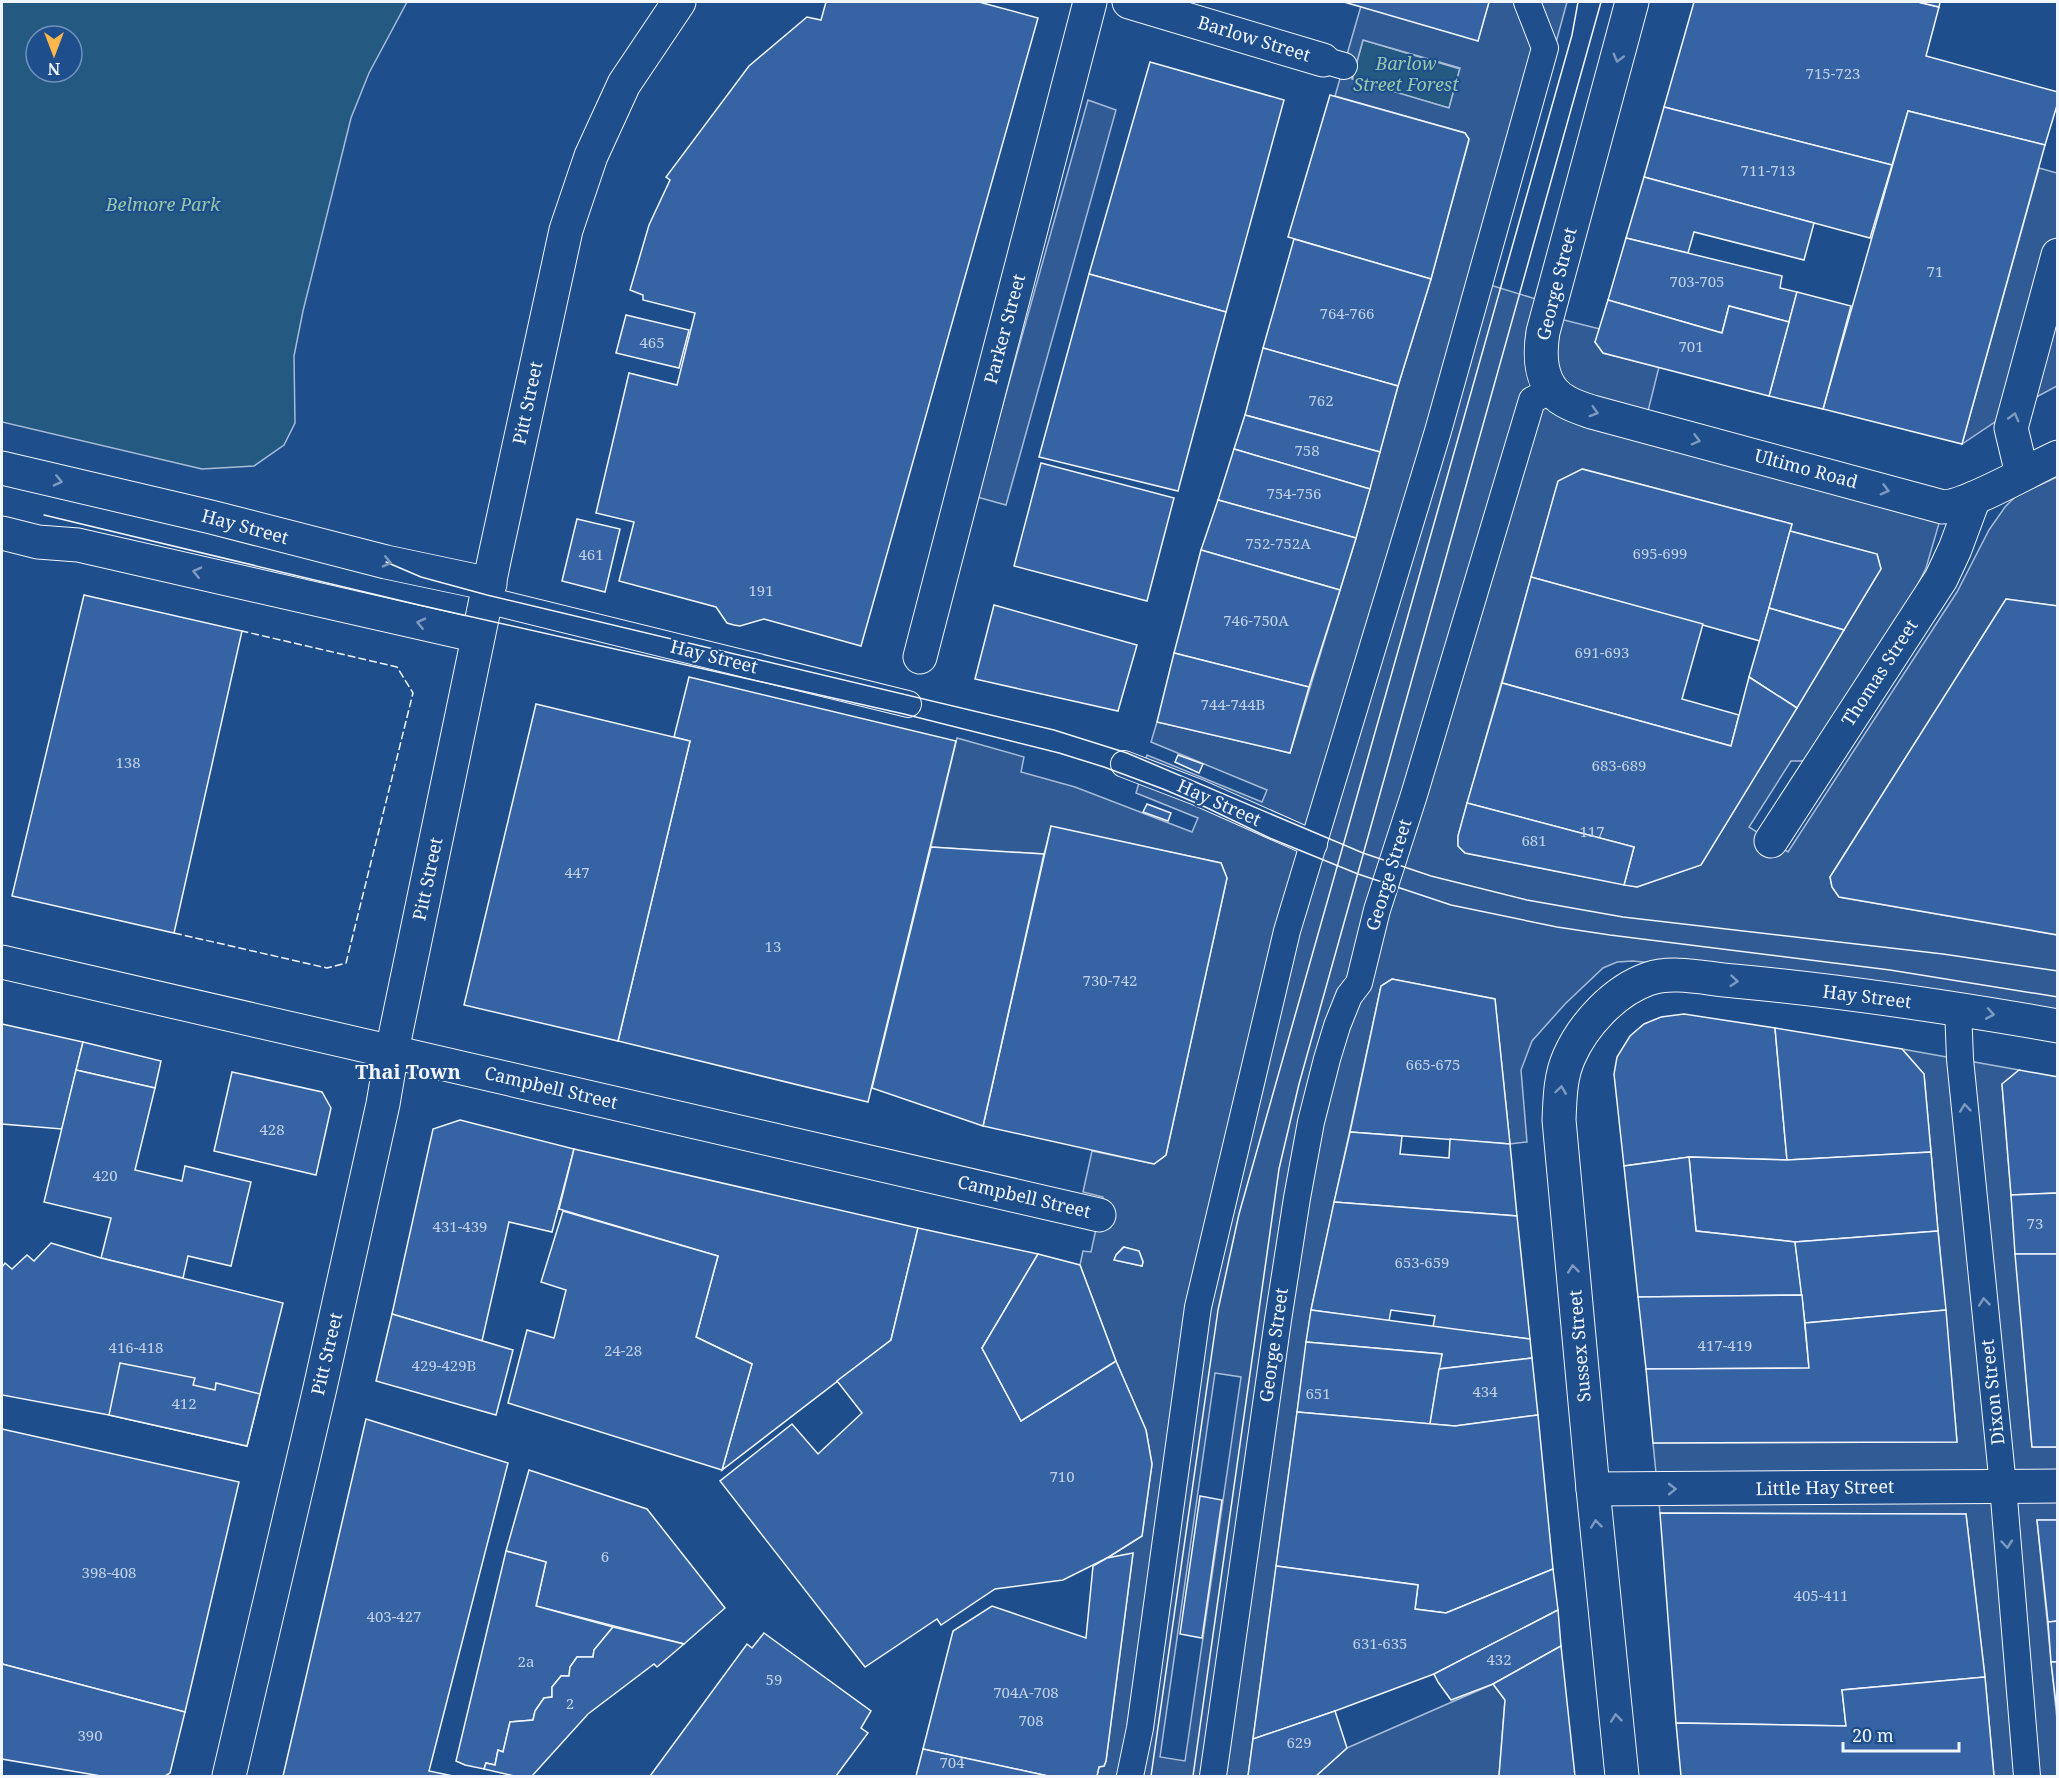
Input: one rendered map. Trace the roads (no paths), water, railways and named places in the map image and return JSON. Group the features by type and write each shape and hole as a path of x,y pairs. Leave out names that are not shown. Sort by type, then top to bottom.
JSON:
{"street":[{"name":"Pitt Street","path":"229,1776 383,1104 478,636 566,230 591,156 624,84 679,2"},
{"name":"Parker Street","path":"920,657 1090,2"},
{"name":"Barlow Street","path":"1129,2 1334,63"},
{"path":"1130,1776 1140,1728 1198,1307 1287,931 1438,431 1545,48 1527,2"},
{"name":"George Street","path":"1213,1776 1278,1320 1311,1122 1337,1026 1349,996 1359,983 1377,910 1414,795 1532,400 1552,390 1541,363 1543,332 1632,2"},
{"path":"2022,474 2011,428 2058,255"},
{"name":"Ultimo Road","path":"1552,390 1565,402 1592,412 1943,507 1974,498 2058,456"},
{"name":"Hay Street","path":"2,468 211,517 386,562 488,592 908,704"},
{"name":"Thomas Street","path":"1771,841 1941,579 1974,498"},
{"path":"2,533 38,542 78,545 478,636"},
{"name":"Hay Street","path":"1124,764 1197,792 1314,844"},
{"name":"Campbell Street","path":"2,962 1099,1215"},
{"name":"Hay Street","path":"1676,976 1758,983 1958,1008 2058,1026"},
{"name":"Sussex Street","path":"1622,1776 1559,1129 1560,1097 1568,1058 1599,1014 1622,993 1636,984 1651,978 1676,976"},
{"name":"Dixon Street","path":"1958,1008 1960,1059 2002,1486 2026,1776"},
{"name":"Little Hay Street","path":"1593,1489 2058,1486"}],"tram line":[{"path":"1151,1776 1218,1310 1239,1214 1572,35 1578,2"},
{"path":"1193,1776 1279,1169 1299,1084 1601,2"},
{"path":"44,515 419,605 904,714 1059,753 1163,789 1272,839 1358,874 1451,905 1557,927 1890,970 2058,997"},
{"path":"386,562 421,577 487,595 1054,730 1127,753 1363,853 1431,876 1527,900 1623,917 1943,954 2058,971"}],"district":[{"name":"Thai Town","path":"408,1072"}],"park label":[{"name":"Barlow Street Forest","path":"1406,74"},
{"name":"Belmore Park","path":"163,205"}]}
